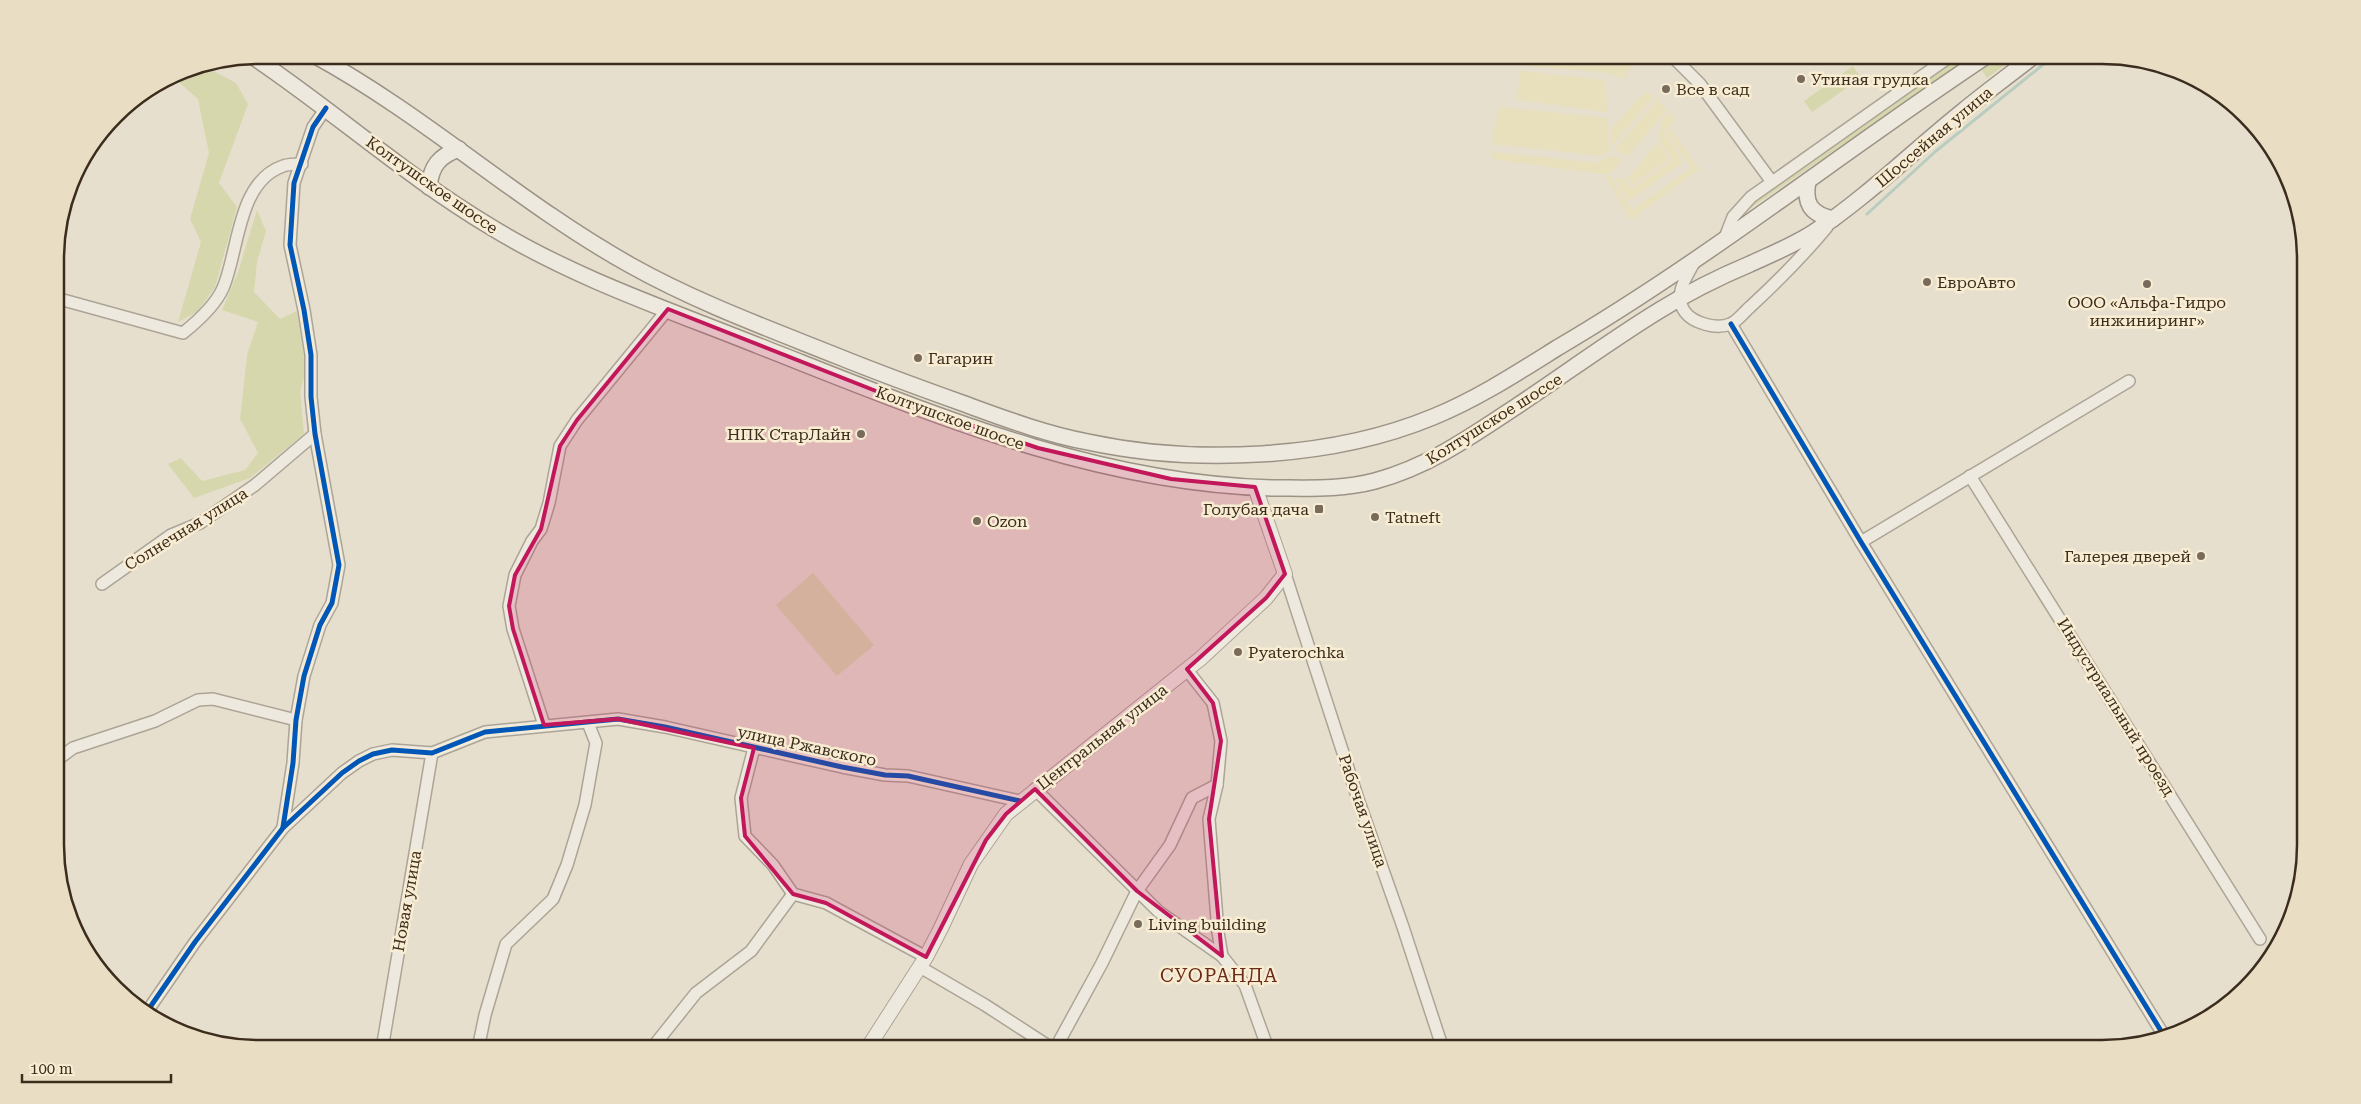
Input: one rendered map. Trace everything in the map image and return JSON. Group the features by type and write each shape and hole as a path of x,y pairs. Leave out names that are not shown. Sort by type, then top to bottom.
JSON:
{"main road":[{"name":"Колтушское шоссе","path":"263,64 326,108 429,187 494,229 563,266 909,404 1078,460 1171,480 1323,490 1372,482 1419,466 1479,432 1679,299 1711,281 1794,244 1833,219"},
{"name":"Колтушское шоссе","path":"329,64 380,94 594,244 678,290 761,328 1004,419 1082,441 1125,450 1201,455 1266,453 1345,443 1391,432 1434,417 1476,397 1615,314 1694,263 1808,180"},
{"name":"Шоссейная улица","path":"1808,180 1975,64"},
{"name":"Шоссейная улица","path":"1833,219 1964,110 2023,64"},
{"path":"429,187 430,174 437,162 446,153 459,149"},
{"path":"1808,180 1806,194 1810,207 1820,216 1833,219"}],"street":[{"path":"1679,64 1700,84 1772,182"},
{"path":"1724,240 1733,217 1741,206 1939,64"},
{"path":"283,828 292,772 296,720 304,676 320,626 332,603 339,565 315,434 311,397 312,355 290,245 294,184 313,128 326,108"},
{"path":"64,300 183,333 202,318 223,288 238,228 259,182 283,166 302,164"},
{"path":"1679,299 1681,306 1687,314 1698,321 1711,326 1731,324 1783,276 1833,219"},
{"name":"Колтушское шоссе","path":"1679,299 1684,280 1694,263"},
{"path":"544,725 513,629 509,606 515,575 532,541 541,529 549,503 560,446 577,420 668,309"},
{"path":"1731,324 1861,542 2162,1031"},
{"path":"1861,542 2129,381"},
{"name":"Солнечная улица","path":"102,584 171,534 200,523 255,485 315,434"},
{"name":"Индустриальный проезд","path":"1970,476 2260,939"},
{"path":"1256,487 1286,574"},
{"name":"Центральная улица","path":"873,1040 923,962 971,864 995,826 1020,801 1187,670 1266,598 1286,574"},
{"name":"Рабочая улица","path":"1286,574 1358,800 1404,927 1439,1040"},
{"path":"1187,670 1213,703 1221,741 1217,784 1209,819 1218,932 1222,956"},
{"path":"64,754 73,748 155,720 198,700 213,699 296,720"},
{"name":"улица Ржавского","path":"432,753 485,732 618,719 871,772 908,776 1020,801"},
{"path":"480,1040 485,1015 506,944 553,899 567,865 585,805 596,744 588,723"},
{"path":"754,748 741,798 745,836 772,865 793,894 826,903 923,962 1040,1040"},
{"path":"150,1007 195,942 283,828 342,773 359,761 392,750 432,753"},
{"name":"Новая улица","path":"384,1040 432,753"},
{"path":"1059,1040 1102,963 1137,891 1170,845 1192,798 1217,784"},
{"path":"1036,789 1160,912 1222,956 1245,985 1262,1040"},
{"path":"658,1040 696,993 751,951 793,894"}],"highlighted area":[{"path":"668,309 909,404 1038,448 1171,479 1255,487 1285,574 1266,598 1187,669 1213,703 1221,741 1209,819 1222,956 1137,891 1035,789 1006,814 986,840 926,957 826,903 793,894 745,836 741,798 754,748 618,719 544,725 513,629 509,606 515,575 541,529 560,446 577,420"}],"shaded area":[{"path":"1631,64 1625,79 1607,73 1522,65"},
{"path":"1520,71 1605,80 1608,112 1517,100"},
{"path":"1645,92 1655,96 1612,146 1612,127"},
{"path":"1658,99 1667,110 1628,156 1614,150"},
{"path":"1498,107 1608,118 1609,152 1600,156 1492,144"},
{"path":"1670,111 1676,121 1669,127 1699,169 1631,220 1605,176 1610,177 1632,210 1691,168 1660,122"},
{"path":"1660,126 1683,162 1629,201 1614,177 1625,179 1632,189 1672,160 1659,140"},
{"path":"1658,143 1669,159 1632,185 1628,178"},
{"path":"1492,152 1599,163 1610,155 1623,160 1609,175 1491,159"}],"green space":[{"path":"1950,64 1960,64 1745,212 1753,202"},
{"path":"1991,64 2006,64 1987,78 1982,70"},
{"path":"1853,66 1861,78 1812,112 1804,101"},
{"path":"211,70 236,83 248,104 219,183 237,207 215,287 197,312 178,322 201,242 190,219 209,153 198,99 178,82"},
{"path":"257,210 266,231 257,262 254,292 280,319 297,311 306,371 300,391 304,434 250,478 194,498 168,464 181,458 202,481 245,470 258,453 240,419 247,355 258,322 222,310 238,272"},
{"path":"813,573 874,645 837,676 776,605"}],"waterway":[{"path":"1867,214 1936,151 2044,64"}],"cycle path":[{"path":"283,827 293,763 296,720 304,676 320,625 332,603 339,565 315,434 311,397 311,355 304,310 290,245 294,183 313,127 326,108"},
{"path":"1731,324 1861,542 2161,1031"},
{"path":"150,1007 195,942 283,828 342,773 373,754 392,750 432,753 485,732 618,719 665,727 842,767 885,775 908,776 1020,801"}],"place":[{"name":"Утиная грудка","path":"1801,79"},
{"name":"Все в сад","path":"1666,89"},
{"name":"ЕвроАвто","path":"1927,282"},
{"name":"ООО «Альфа-Гидро инжиниринг»","path":"2147,284"},
{"name":"Гагарин","path":"918,358"},
{"name":"НПК СтарЛайн","path":"861,434"},
{"name":"Голубая дача","path":"1319,509"},
{"name":"Tatneft","path":"1375,517"},
{"name":"Ozon","path":"977,521"},
{"name":"Галерея дверей","path":"2201,556"},
{"name":"Pyaterochka","path":"1238,652"},
{"name":"Living building","path":"1138,924"}],"district":[{"name":"СУОРАНДА","path":"1219,975"}]}
